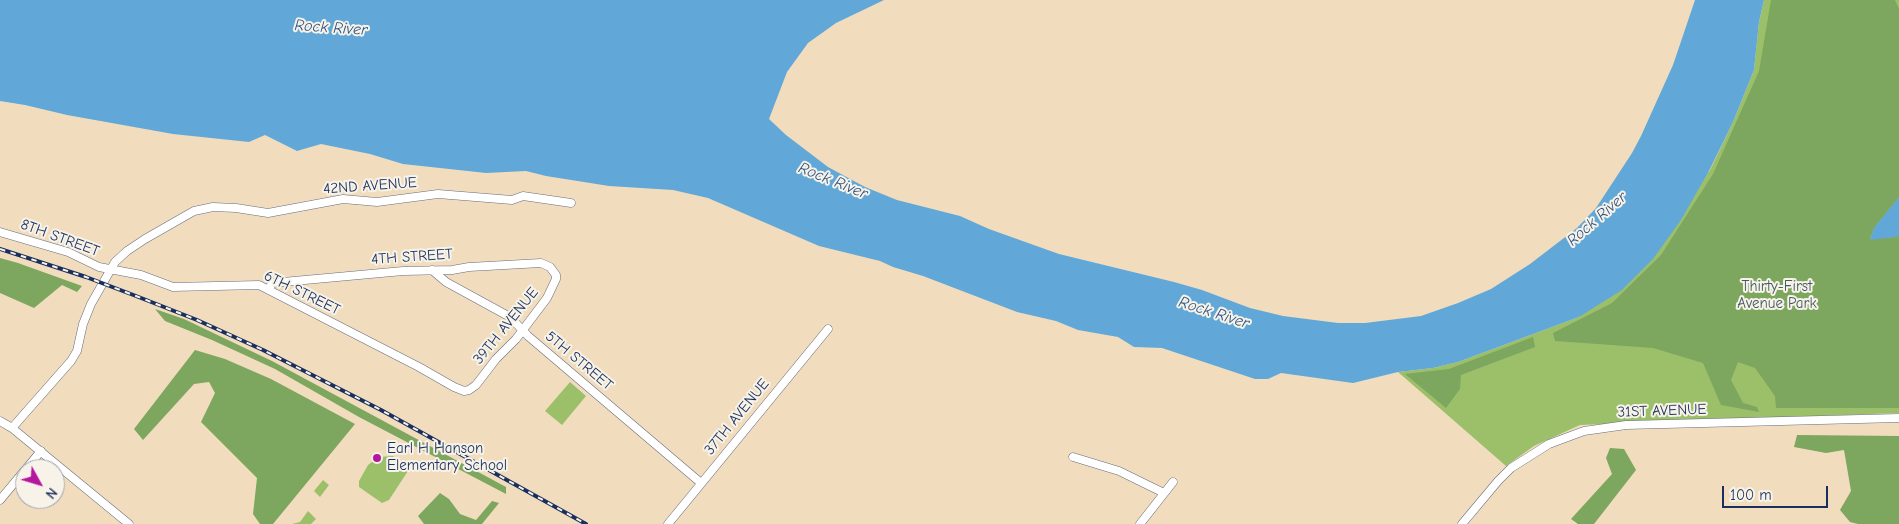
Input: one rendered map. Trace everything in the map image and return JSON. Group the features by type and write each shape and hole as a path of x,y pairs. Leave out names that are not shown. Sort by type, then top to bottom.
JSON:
{"street":[{"name":"42ND AVENUE","path":"12,428 71,361 77,351 83,324 91,304 115,262 139,243 180,218 202,208 236,208 268,213 343,199 376,202 438,194 512,200 523,196 571,203"},
{"name":"8TH STREET","path":"0,232 68,252 99,267 110,270"},
{"name":"4TH STREET","path":"269,289 272,283 403,271 541,264 550,267 556,274"},
{"name":"6TH STREET","path":"110,270 141,275 173,287 259,285 454,387 460,390 469,390"},
{"name":"5TH STREET","path":"432,270 446,282 510,317 701,483"},
{"name":"39TH AVENUE","path":"469,390 476,385 496,359 516,339 547,298 556,279 556,274"},
{"name":"37TH AVENUE","path":"668,524 828,329"},
{"name":"31ST AVENUE","path":"1462,524 1511,468 1549,444 1584,431 1626,425 1899,418"},
{"path":"0,421 41,451 129,524"},
{"path":"34,459 41,451"},
{"path":"1073,457 1119,471 1164,493"},
{"path":"0,500 15,482"},
{"path":"1140,524 1173,482"}],"green space":[{"name":"Thirty-First Avenue Park","path":"1764,0 1899,0 1899,413 1580,425 1534,446 1506,466 1398,372 1433,368 1458,362 1579,317 1710,170 1733,122 1754,70 1759,22"},
{"name":"Thirty-First Avenue Park","path":"1771,0 1895,0 1899,9 1899,197 1874,228 1870,239 1899,235 1899,408 1776,408 1775,396 1755,368 1738,362 1731,380 1743,403 1757,407 1759,412 1721,405 1703,363 1653,348 1555,341 1553,333 1612,303 1661,255 1713,174 1759,71"},
{"path":"0,258 82,286 77,292 62,285 34,308 0,293"},
{"path":"155,309 184,319 272,361 506,487 506,494 359,417 275,369 165,321"},
{"path":"1533,337 1535,347 1461,375 1460,389 1446,408 1405,374 1449,369"},
{"path":"195,350 225,359 271,379 355,424 273,524 260,524 253,514 257,478 201,422 215,393 209,382 194,384 143,440 134,429"},
{"path":"570,382 586,396 562,425 545,411"},
{"path":"1797,435 1899,436 1899,524 1858,524 1850,522 1840,510 1851,491 1844,450 1826,453 1794,447"},
{"path":"1610,448 1624,449 1636,470 1594,524 1578,524 1571,519 1612,474 1606,458"},
{"path":"393,456 408,471 389,500 382,503 359,487 359,481 368,465 378,457"},
{"path":"323,480 329,485 320,497 314,491"},
{"path":"440,493 449,499 460,514 476,520 492,501 499,503 482,524 424,524 418,516"},
{"path":"308,511 316,519 311,524 292,524 300,522"}],"water":[{"name":"Rock River","path":"0,0 884,0 836,23 808,43 787,72 769,119 786,135 828,167 865,187 897,200 960,216 989,229 1059,254 1174,282 1250,308 1283,316 1338,323 1365,323 1421,316 1491,289 1530,264 1577,228 1596,208 1641,136 1673,65 1695,0 1764,0 1759,22 1754,70 1733,122 1710,169 1681,220 1653,259 1622,290 1579,317 1458,362 1433,368 1398,372 1353,383 1281,373 1268,379 1255,379 1162,348 1134,347 1118,337 1078,330 1056,321 1017,312 880,261 819,246 708,198 673,190 609,186 526,171 486,173 403,164 370,154 321,144 297,151 265,135 249,142 173,134 0,101"},
{"path":"1899,197 1899,235 1870,240 1874,228"}],"railway":[{"path":"0,249 86,277 136,296 197,320 263,350 381,410 586,524"}],"place":[{"name":"Earl H Hanson Elementary School","path":"377,458"}]}
